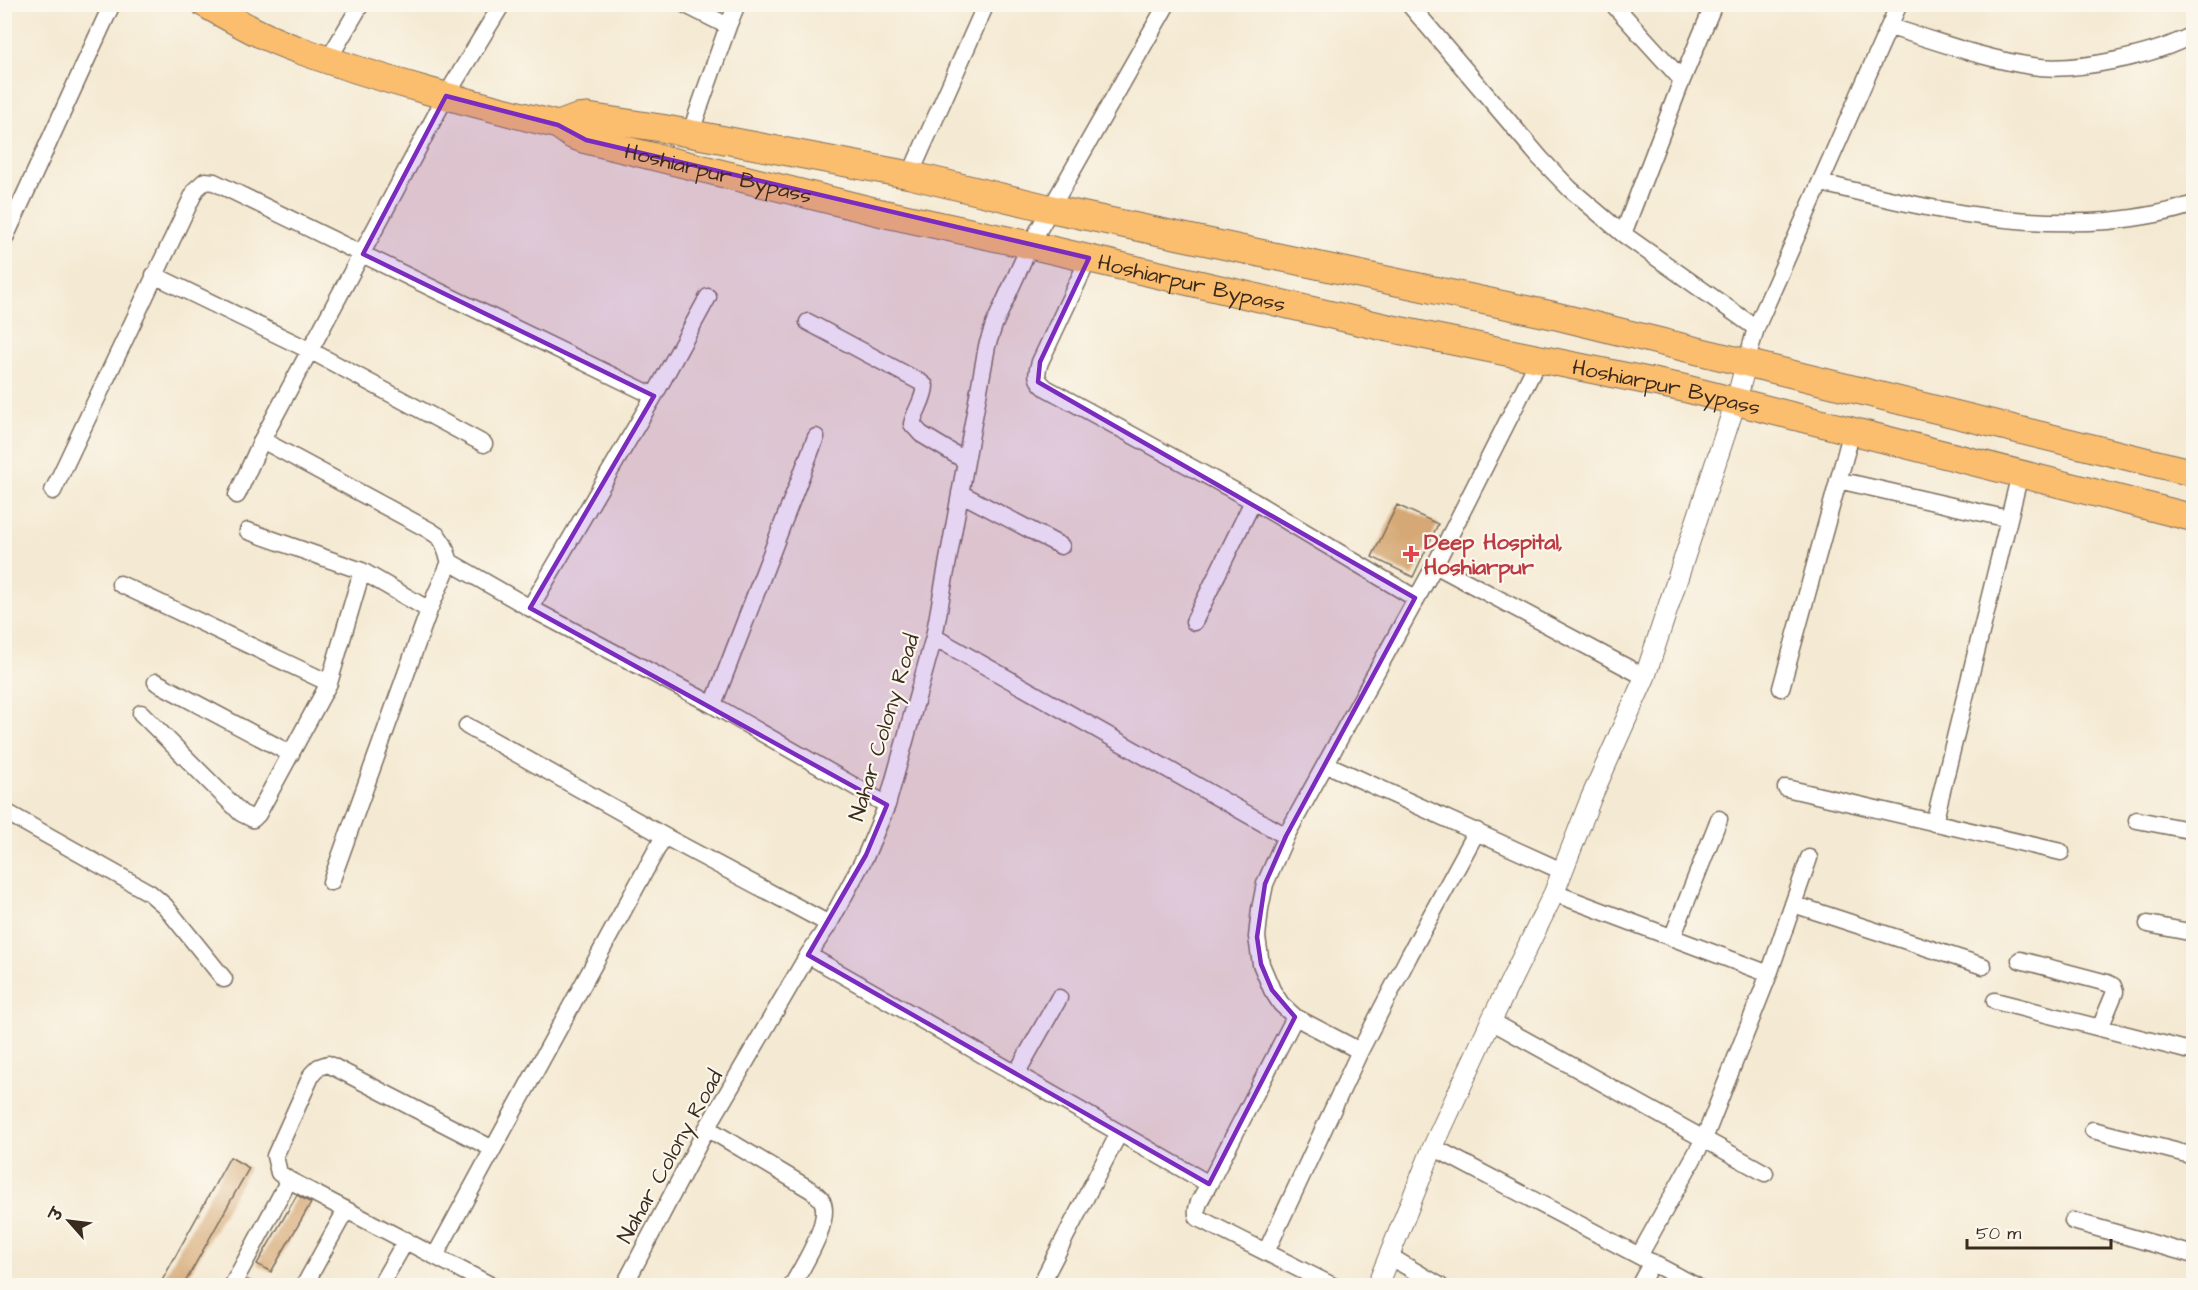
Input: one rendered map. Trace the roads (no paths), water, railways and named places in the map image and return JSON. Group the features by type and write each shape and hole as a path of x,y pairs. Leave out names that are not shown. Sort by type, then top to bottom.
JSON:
{"highway":[{"name":"Hoshiarpur Bypass","path":"205,4 297,50 446,96 558,125 572,135 586,140 886,214 1089,258 1388,328 1683,388 2193,518"},
{"path":"558,125 577,118 588,117 910,176 1052,209 1552,315 2193,473"}],"street":[{"path":"4,240 112,4"},
{"path":"328,60 361,4"},
{"path":"237,495 262,440 446,96 502,4"},
{"path":"684,4 728,26"},
{"path":"690,134 737,4"},
{"path":"910,176 986,4"},
{"name":"Nahar Colony Road","path":"624,1286 707,1128 808,955 829,924 866,855 887,805 934,637 987,346 994,325 1030,245 1167,4"},
{"path":"1409,4 1540,158 1577,196 1623,234 1756,328"},
{"path":"1613,4 1682,80"},
{"path":"1623,234 1714,4"},
{"path":"1377,1286 1433,1147 1491,1021 1554,893 1591,798 1645,677 1736,401 1756,328 1822,183 1899,4"},
{"path":"1890,27 1990,57 2034,67 2100,63 2133,56 2193,34"},
{"path":"53,491 196,189 205,181 214,182 654,396"},
{"path":"1822,183 1968,215 2025,222 2134,219 2179,210 2193,204"},
{"path":"1089,258 1040,362 1036,375 1038,382 1253,501 1416,598"},
{"path":"154,275 311,351 484,444"},
{"path":"530,608 654,396 708,297"},
{"path":"808,322 925,386 912,424 921,434 966,461"},
{"path":"1360,1052 1295,1017 1281,1004 1272,990 1261,964 1257,937 1265,884 1286,836 1435,565 1539,359"},
{"path":"1781,688 1852,431"},
{"path":"713,705 816,437"},
{"path":"262,440 429,530 438,536 444,545 450,562 530,608 713,705 887,805"},
{"path":"1934,823 2020,474"},
{"path":"1838,480 2009,519"},
{"path":"960,493 1061,546"},
{"path":"1194,622 1253,501"},
{"path":"248,531 362,571 429,610"},
{"path":"331,882 429,610 450,562"},
{"path":"1435,565 1645,677"},
{"path":"141,713 241,813 253,819 258,814 329,683 362,571"},
{"path":"120,584 329,683"},
{"path":"934,637 1286,836"},
{"path":"156,682 291,754"},
{"path":"467,726 664,836 829,924"},
{"path":"1326,764 1563,871"},
{"path":"1786,788 2061,852"},
{"path":"4,811 150,893 165,906 224,980"},
{"path":"1672,938 1719,819"},
{"path":"2137,820 2193,831"},
{"path":"1266,1252 1360,1052 1477,831"},
{"path":"435,1256 664,836"},
{"path":"1639,1286 1646,1259 1704,1139 1769,974 1809,858"},
{"path":"1554,893 1769,974"},
{"path":"1793,904 1983,966"},
{"path":"2148,924 2193,933"},
{"path":"808,955 1209,1184"},
{"path":"2020,960 2113,986 2115,992 2100,1028"},
{"path":"1016,1074 1059,998"},
{"path":"1995,1001 2193,1052"},
{"path":"1295,1017 1197,1206 1196,1213 1198,1218 1333,1286"},
{"path":"1491,1021 1765,1173"},
{"path":"492,1286 290,1180 279,1173 275,1156 312,1074 319,1067 328,1065 493,1149"},
{"path":"707,1128 811,1190 822,1200 824,1215 816,1240 792,1286"},
{"path":"2093,1130 2193,1156"},
{"path":"1040,1286 1119,1133"},
{"path":"1433,1147 1696,1286"},
{"path":"232,1286 290,1180"},
{"path":"304,1286 346,1210"},
{"path":"2073,1221 2193,1255"},
{"path":"381,1286 406,1240"},
{"path":"1389,1256 1440,1286"}],"place":[{"name":"Deep Hospital, Hoshiarpur","path":"1411,554"}]}
